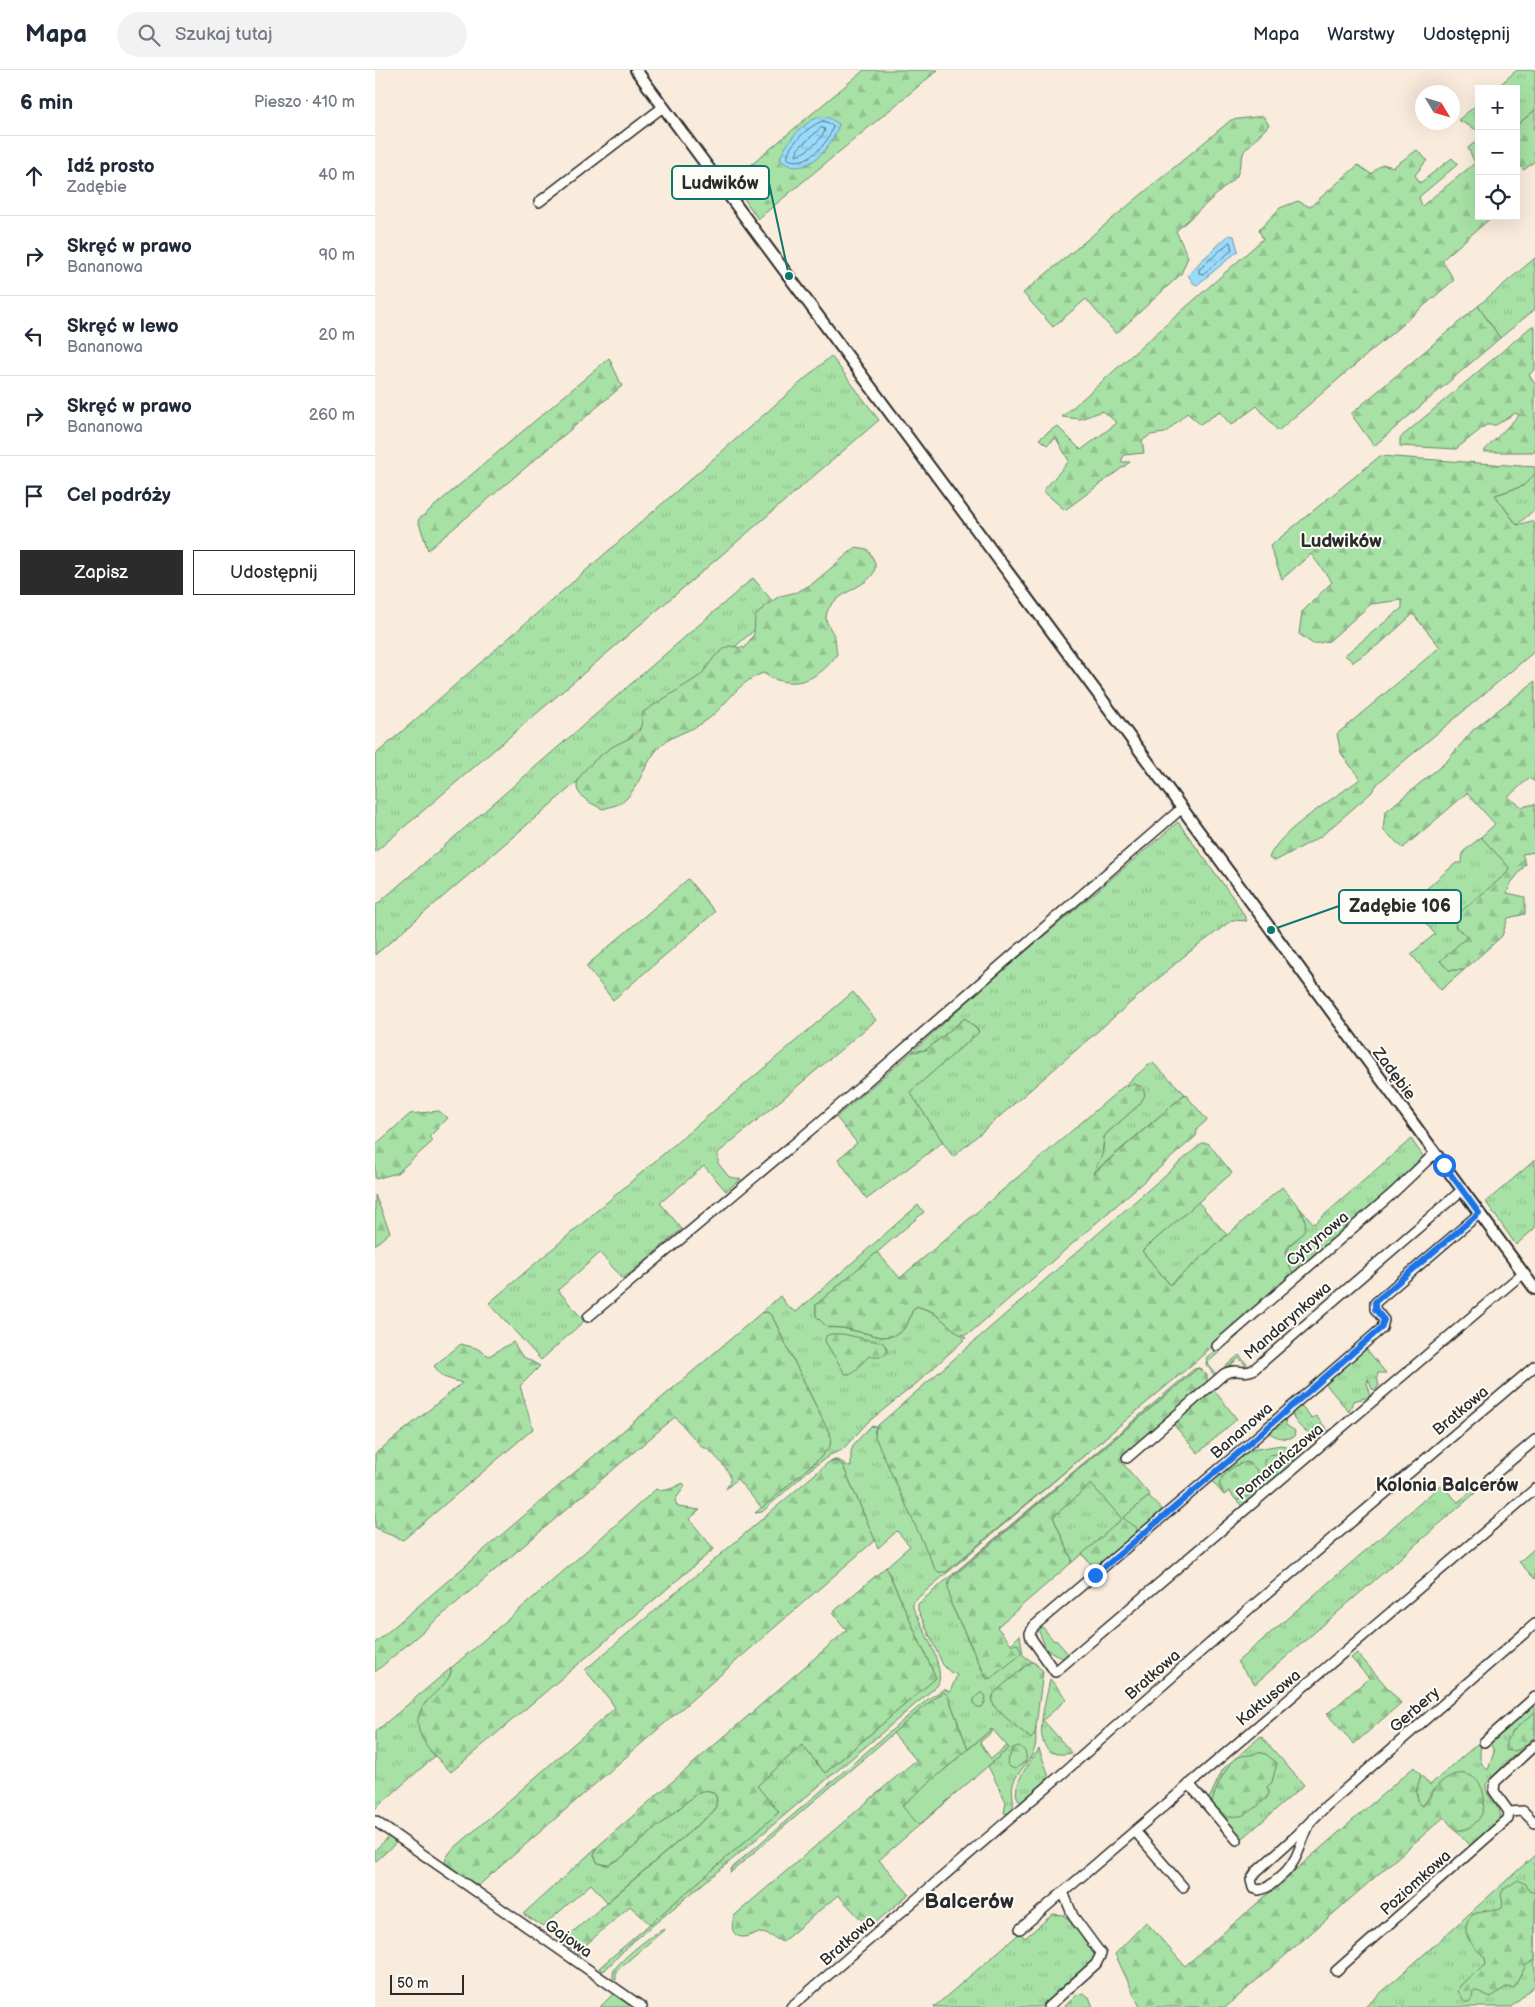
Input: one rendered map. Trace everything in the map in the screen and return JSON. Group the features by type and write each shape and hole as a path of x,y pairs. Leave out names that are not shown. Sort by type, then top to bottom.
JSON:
{"street":[{"name":"Zadębie","path":"636,70 1535,1289"},
{"path":"539,202 663,107"},
{"path":"588,1316 820,1122 1182,808"},
{"name":"Cytrynowa","path":"1217,1346 1392,1194 1435,1153"},
{"name":"Mandarynkowa","path":"1127,1458 1225,1374 1234,1370 1247,1373 1253,1370 1462,1190"},
{"name":"Bananowa","path":"1055,1672 1031,1638 1030,1632 1034,1626 1245,1447 1381,1328 1384,1320 1375,1309 1375,1302 1479,1213"},
{"name":"Pomarańczowa","path":"1055,1672 1523,1273"},
{"name":"Bratkowa","path":"791,2007 1049,1785 1249,1609 1535,1366"},
{"path":"1489,1479 1535,1440"},
{"name":"Kaktusowa","path":"1020,1929 1535,1489"},
{"name":"Gerbery","path":"1312,1820 1294,1863 1282,1876 1261,1890 1255,1890 1252,1887 1251,1880 1256,1872 1312,1820 1535,1624"},
{"path":"1484,1742 1535,1696"},
{"path":"1535,1746 1495,1782 1493,1791 1509,1812 1523,1811 1535,1823"},
{"path":"1189,1784 1237,1840"},
{"name":"Poziomkowa","path":"1337,1971 1508,1819 1509,1812"},
{"name":"Gajowa","path":"375,1821 642,2007"},
{"path":"1135,1831 1183,1886"},
{"path":"1298,1834 1296,1839 1303,1844"},
{"path":"1048,2007 1097,1964 1101,1954 1073,1916 1063,1892"}],"green space":[{"path":"864,70 938,70 758,219 732,181"},
{"path":"1517,70 1535,70 1535,110 1520,123 1520,85 1500,85"},
{"path":"1475,106 1475,129 1460,121 1460,118"},
{"path":"1535,110 1535,161 1524,170 1520,165 1520,123"},
{"path":"1263,116 1269,125 1244,151 1237,176 1176,231 1188,257 1181,274 1116,334 1086,299 1053,327 1023,293 1231,120"},
{"path":"1475,144 1475,163 1468,148"},
{"path":"1417,150 1427,160 1415,175 1420,183 1452,158 1458,164 1419,197 1422,206 1475,163 1475,220 1488,220 1442,260 1454,280 1278,431 1257,406 1231,425 1220,412 1200,424 1187,413 1165,433 1150,435 1142,441 1144,453 1124,455 1121,462 1130,462 1065,510 1043,491 1069,461 1056,438 1047,445 1039,439 1057,426 1081,450 1117,423 1103,411 1080,419 1062,417 1263,239 1259,230 1280,208 1298,201 1310,207 1358,165 1371,174 1382,164 1393,167"},
{"path":"1535,258 1535,309 1500,338 1478,306"},
{"path":"1478,306 1500,338 1374,446 1351,414"},
{"path":"1532,326 1535,327 1535,369 1529,375 1535,384 1535,452 1483,452 1519,415 1515,413 1496,425 1486,425 1456,449 1400,446 1400,438"},
{"path":"831,356 879,420 375,852 375,755"},
{"path":"609,358 622,386 428,550 418,520"},
{"path":"1380,456 1535,467 1535,474 1523,486 1495,495 1517,525 1532,521 1535,524 1535,651 1378,783 1371,793 1320,837 1275,861 1269,858 1284,837 1309,815 1360,779 1341,753 1337,734 1440,647 1413,614 1382,642 1353,662 1345,655 1402,608 1402,600 1371,604 1329,641 1313,644 1299,634 1302,612 1332,582 1311,554 1282,579 1270,546"},
{"path":"1535,474 1535,509 1517,525 1495,495 1523,486"},
{"path":"856,547 867,549 874,560 875,567 873,574 868,580 842,595 829,608 826,620 835,639 837,654 826,668 804,681 786,682 763,673 745,683 719,710 704,722 660,746 650,759 630,795 617,805 603,809 589,802 580,794 577,785 583,772 607,750 639,731 643,712 701,675 715,656 724,649 729,646 745,648 754,634 755,617 766,605 780,596 797,592 812,584"},
{"path":"753,578 779,609 375,955 375,906"},
{"path":"1535,681 1535,782 1529,778 1508,797 1522,807 1535,804 1535,852 1522,854 1526,864 1511,883 1507,893 1525,897 1525,914 1508,918 1502,936 1464,970 1449,970 1440,961 1468,936 1455,927 1458,914 1507,873 1509,867 1481,837 1495,824 1467,793 1403,848 1383,830 1385,812 1446,762 1473,730"},
{"path":"1178,822 1237,903 1247,921 1232,920 1183,957 953,1157 909,1092 979,1031 965,1018 926,1050 912,1052 977,993"},
{"path":"1481,837 1510,867 1449,970 1464,970 1441,990 1411,954 1435,934 1409,904 1456,863 1462,863 1463,852"},
{"path":"688,879 715,912 613,1000 586,966"},
{"path":"853,992 876,1020 718,1153 718,1163 729,1177 741,1179 726,1191 704,1166 660,1203 682,1229 623,1279 600,1253 558,1290 584,1321 541,1360 489,1303"},
{"path":"965,1018 979,1032 910,1092 943,1142 867,1199 838,1159 857,1143 836,1117 912,1052 926,1050"},
{"path":"1152,1062 1185,1094 1092,1174 1103,1149 1104,1137 1140,1104 1134,1084 1124,1086"},
{"path":"1134,1084 1142,1087 1145,1095 1140,1104 1104,1137 1102,1155 1093,1174 1185,1094 1207,1120 1197,1129 1196,1136 971,1332 965,1335 959,1334 933,1312 917,1306 913,1309 907,1325 901,1332 892,1336 882,1337 843,1328 827,1327 816,1316 816,1305 877,1252 900,1278 1124,1086"},
{"path":"439,1111 448,1118 429,1137 433,1141 397,1173 375,1179 375,1145 410,1114"},
{"path":"1411,1139 1425,1159 1399,1185 1293,1274 1287,1252 1302,1234 1303,1214 1297,1205 1314,1224"},
{"path":"1202,1143 1208,1143 1232,1173 1142,1251 1170,1285 1282,1187 1300,1209 1305,1222 1302,1234 1291,1244 1286,1252 1293,1274 1196,1361 946,1572 939,1572 935,1569 875,1437 876,1427"},
{"path":"1535,1160 1535,1228 1516,1245 1486,1202"},
{"path":"375,1195 390,1232 375,1245"},
{"path":"1198,1202 1227,1235 1170,1285 1142,1251"},
{"path":"918,1205 924,1212 816,1305 816,1316 827,1327 842,1328 882,1337 892,1336 907,1325 913,1309 917,1306 933,1312 966,1338 917,1383 868,1422 842,1450 830,1455 808,1471 762,1512 755,1513 822,1456 831,1437 772,1316 767,1312 761,1313 780,1296 788,1307 796,1312"},
{"path":"767,1312 772,1316 831,1437 830,1446 822,1456 762,1508 737,1479 726,1489 730,1479 727,1470 712,1453 703,1448 675,1417 375,1672 375,1643 761,1313"},
{"path":"843,1334 883,1343 887,1348 887,1353 882,1356 869,1356 852,1374 845,1374 825,1341 826,1336"},
{"path":"1233,1335 1239,1335 1207,1363 1216,1374 1239,1355 1251,1369 1239,1358 1218,1375 1214,1375 1206,1364 1207,1357"},
{"path":"513,1342 522,1356 540,1366 520,1386 533,1429 403,1540 375,1527 375,1454 462,1383 443,1377 434,1366 461,1344 476,1348 489,1356"},
{"path":"1364,1346 1386,1373 1378,1373 1379,1386 1375,1390 1372,1389 1368,1379 1369,1397 1353,1401 1349,1412 1323,1381"},
{"path":"1204,1353 913,1602 913,1608 927,1635 936,1659 939,1670 937,1686 629,1945 605,1970 603,1971 599,1968 779,1812 756,1786 802,1745 825,1773 936,1678 886,1567 910,1546 897,1531 878,1548 843,1466 837,1461 829,1462 838,1460 851,1467 851,1451 854,1444 871,1426 876,1427 874,1432 946,1572"},
{"path":"1198,1368 954,1574 951,1604 985,1676 1020,1635 1023,1655 1033,1662 992,1697 994,1706 1035,1734 1036,1727 1036,1742 1033,1752 1013,1784 1013,1807 1009,1814 1004,1813 1006,1802 988,1766 1009,1748 992,1729 968,1749 948,1696 944,1692 938,1695 730,1873 731,1869 743,1858 928,1699 944,1689 950,1692 957,1675 950,1672 943,1665 918,1610 918,1604 1194,1369"},
{"path":"1198,1368 1207,1375 1207,1382 1119,1459 1150,1495 1123,1518 1137,1528 1136,1534 1096,1566 1091,1564 1082,1554 1122,1519 1091,1484 1053,1517 1072,1560 1070,1564 997,1627 1012,1645 1018,1644 1021,1652 1019,1656 991,1678 987,1679 951,1604 948,1586 950,1579"},
{"path":"1213,1389 1237,1419 1198,1453 1173,1424"},
{"path":"1299,1403 1312,1418 1316,1416 1330,1433 1324,1437 1319,1436 1309,1433 1300,1427 1292,1414"},
{"path":"1285,1417 1286,1425 1295,1431 1294,1437 1282,1438 1271,1434 1270,1430"},
{"path":"1281,1445 1293,1452 1292,1465 1244,1509 1229,1491 1224,1495 1210,1479 1244,1451"},
{"path":"1280,1453 1286,1456 1288,1463 1277,1468 1265,1465 1264,1460 1270,1455"},
{"path":"837,1461 843,1466 875,1540 478,1886 445,1863 451,1851 615,1708 585,1670 829,1462"},
{"path":"1247,1462 1258,1472 1258,1484 1255,1490 1250,1495 1236,1500 1229,1491 1224,1495 1219,1485 1224,1476 1234,1467"},
{"path":"1487,1478 1489,1481 1255,1684 1237,1662 1441,1485 1458,1502"},
{"path":"683,1483 685,1486 675,1500 676,1503 678,1507 700,1510 689,1519 714,1549 451,1772 432,1753 422,1737 418,1721 422,1708 448,1679 451,1668 656,1489 666,1490"},
{"path":"1091,1483 1122,1518 1149,1496 1164,1512 1096,1569 1082,1554 1070,1564 1072,1560 1053,1517"},
{"path":"1535,1548 1535,1579 1519,1562"},
{"path":"886,1567 936,1678 825,1773 802,1745 757,1786 779,1812 650,1924 630,1906 580,1950 580,1955 561,1942 714,1811 717,1800 716,1796 711,1791 697,1793 621,1858 608,1865 598,1863 594,1855 597,1847 847,1630 832,1613"},
{"path":"1040,1624 1071,1657 1064,1659 1046,1649 1038,1629"},
{"path":"1357,1653 1401,1703 1354,1744 1327,1714 1369,1678 1351,1658"},
{"path":"1033,1662 1043,1671 1035,1734 1031,1739 997,1710 992,1702 994,1693 1029,1663"},
{"path":"451,1668 449,1678 425,1703 426,1746 435,1756 375,1809 375,1732"},
{"path":"1050,1679 1067,1699 1043,1720 1072,1753 1057,1754 1048,1749 1043,1741 1041,1729"},
{"path":"944,1692 948,1696 968,1749 944,1770 959,1791 879,1860 909,1894 869,1928 838,1895 782,1942 762,1933 743,1937 736,1935 732,1925 735,1915 916,1760 893,1733"},
{"path":"980,1693 983,1693 986,1697 985,1702 982,1707 977,1707 974,1704 974,1699"},
{"path":"1535,1701 1535,1738 1528,1747 1511,1758 1486,1784 1488,1794 1499,1809 1501,1820 1472,1849 1455,1829 1462,1830 1474,1821 1480,1814 1485,1800 1433,1790 1423,1806 1419,1804 1417,1793 1421,1775 1430,1785 1484,1738 1480,1756 1482,1764 1488,1770 1494,1752 1490,1742"},
{"path":"1535,1712 1535,1736 1515,1751 1506,1750 1506,1741 1514,1730"},
{"path":"992,1729 992,1732 980,1742 991,1759 1007,1746 1009,1748 919,1825 902,1806"},
{"path":"1261,1736 1304,1785 1242,1839 1208,1801 1223,1769","holes":["1248,1756 1252,1756 1273,1776 1272,1782 1267,1787 1267,1798 1233,1815 1213,1795"]},
{"path":"1019,1746 1025,1752 1026,1761 1015,1769 1007,1763 1013,1748"},
{"path":"1039,1749 1048,1773 1048,1779 1021,1803 1017,1797 1018,1783"},
{"path":"1258,1752 1266,1754 1277,1763 1272,1782 1267,1787 1269,1793 1261,1803 1248,1813 1228,1818 1212,1803 1218,1784 1234,1760"},
{"path":"1414,1767 1421,1775 1416,1791 1419,1804 1423,1806 1438,1785 1445,1779 1458,1774 1469,1775 1477,1781 1483,1790 1484,1801 1482,1812 1476,1822 1466,1829 1457,1830 1444,1817 1226,2007 1140,2007 1115,1954 1146,1922 1185,1966"},
{"path":"702,1790 714,1793 717,1803 714,1811 607,1902 591,1884 543,1926 523,1914 597,1847 594,1855 598,1863 608,1865 621,1858"},
{"path":"389,1837 396,1843 375,1862 375,1850"},
{"path":"1535,1855 1535,1985 1511,2007 1365,2007"},
{"path":"1518,1880 1526,1884 1529,1891 1535,1893 1535,1960 1526,1965 1514,1988 1506,1987 1491,1997 1473,1991 1472,1998 1469,2002 1465,2002 1458,1991 1460,1986 1486,1965 1485,1958 1468,1939 1466,1928 1468,1922 1472,1915 1502,1908 1501,1895 1503,1890"},
{"path":"1053,1914 1064,1915 1095,1950 1094,1961 1040,2007 934,2007 1020,1933 1025,1938"},
{"path":"665,1929 616,1971 616,1980 613,1978 614,1970 623,1960 646,1940"},
{"path":"1083,1993 1089,1997 1093,2007 1064,2007 1077,1995"},
{"path":"613,1994 630,2005 628,2007 600,2007"}],"water":[{"path":"823,116 839,124 836,133 816,159 798,167 789,165 780,159 791,139 803,127 816,118"},
{"path":"1229,235 1234,236 1238,251 1197,285 1193,283 1188,275"}],"place":[{"name":"Ludwików","path":"789,276"},
{"name":"Zadębie 106","path":"1271,930"}],"district":[{"name":"Ludwików","path":"1341,540"},
{"name":"Kolonia Balcerów","path":"1447,1485"},
{"name":"Balcerów","path":"969,1901"}],"route":[{"path":"1095,1575 1381,1328 1384,1320 1374,1307 1375,1302 1479,1213 1444,1165"}]}
